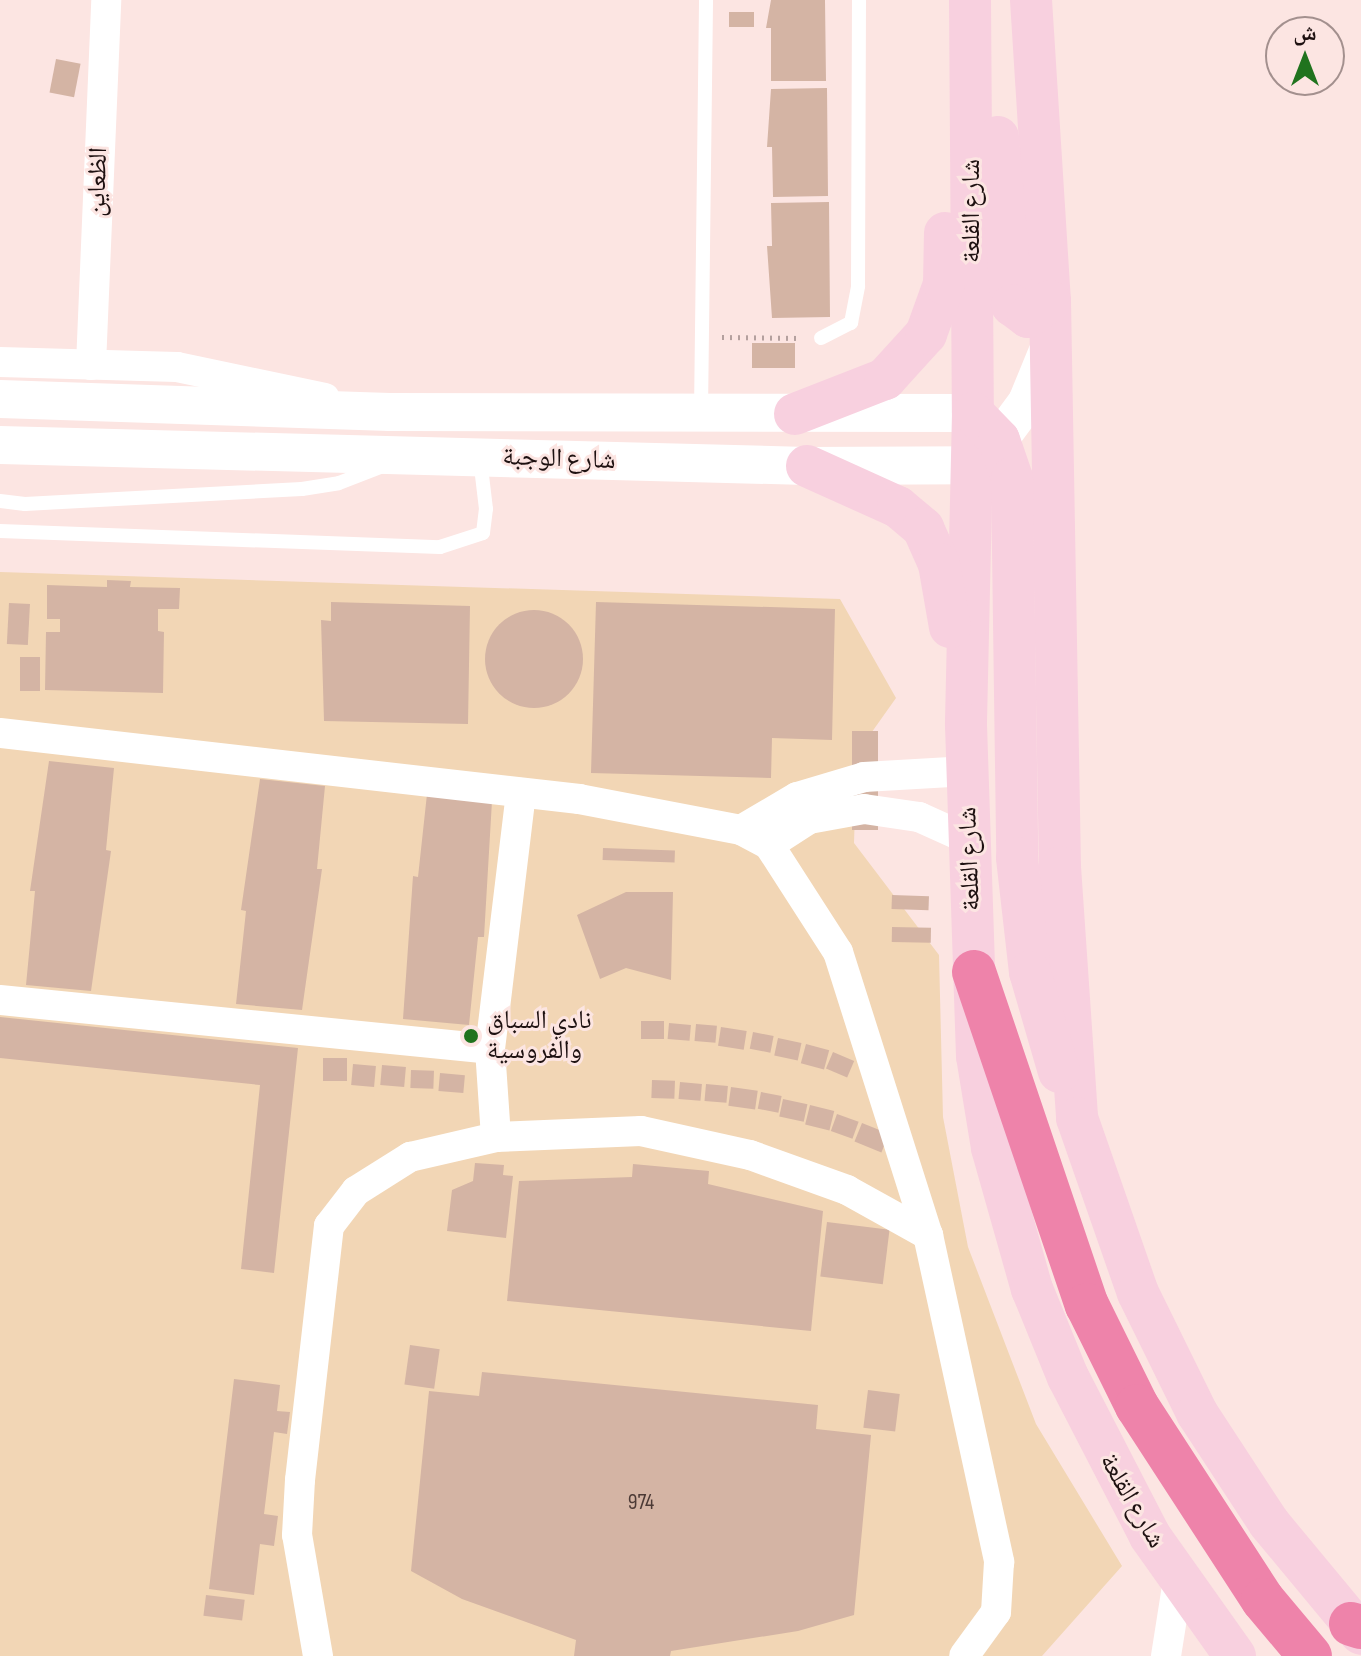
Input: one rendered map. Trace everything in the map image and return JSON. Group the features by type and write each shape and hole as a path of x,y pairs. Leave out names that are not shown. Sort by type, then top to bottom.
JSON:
{"highway":[{"path":"974,972 1087,1305 1137,1406 1263,1600 1310,1656"}],"main road":[{"path":"795,414 885,379 926,334 944,284 950,0"},
{"name":"شارع القلعة","path":"970,0 981,440 966,725 977,1056 992,1148 1032,1289 1093,1432 1178,1580 1235,1656"},
{"path":"992,0 1010,300 1017,312 1028,317 1050,301"},
{"path":"1031,0 1050,301 1060,867 1077,1118"},
{"path":"981,440 1012,478 1020,887 1045,1035 1138,1293 1172,1367 1269,1523 1358,1629"},
{"path":"807,466 898,507 923,528 939,564 966,725"}],"street":[{"name":"الظعاين","path":"91,365 106,0"},
{"path":"981,440 1027,402 1051,344"},
{"name":"شارع الوجبة","path":"0,362 177,367 390,412"},
{"name":"شارع الوجبة","path":"0,399 390,412 795,414 981,440"},
{"name":"شارع الوجبة","path":"0,445 807,466 981,440"},
{"path":"0,733 521,793 741,830 769,845 838,952 928,1235 999,1562 996,1612 964,1656"},
{"path":"741,830 797,797 864,777 968,771"},
{"path":"496,1137 490,1049 521,793"},
{"path":"769,845 809,819 864,809 919,817 970,840"},
{"path":"0,1000 490,1049"},
{"path":"318,1656 297,1535 329,1226 356,1191 410,1157 496,1137 641,1131 750,1155 847,1190 928,1235"},
{"path":"1166,1656 1178,1580"}],"lane":[{"path":"701,413 706,0"},
{"path":"821,338 851,323 858,286 859,0"},
{"path":"0,501 25,504 302,489 339,483 406,455"},
{"path":"0,531 440,547 483,533 486,509 480,457"}],"path":[{"path":"702,336 821,338"}],"shaded area":[{"name":"نادي السباق والفروسية","path":"0,572 840,599 896,698 857,753 854,843 939,955 943,1117 968,1247 1036,1424 1122,1566 1042,1656 0,1656"}],"building":[{"path":"771,0 825,0 826,81 771,81 771,28 766,28"},
{"path":"729,12 754,12 754,27 729,27"},
{"path":"56,59 81,64 74,97 50,92"},
{"path":"827,88 828,196 773,197 772,147 767,147 771,89"},
{"path":"829,202 830,317 772,318 767,246 772,246 771,203"},
{"path":"752,343 795,343 795,368 752,368"},
{"path":"107,580 131,581 130,587 180,588 179,609 158,609 158,631 164,632 163,693 45,690 46,632 60,632 60,619 47,619 47,585 107,587"},
{"path":"331,602 470,606 468,724 324,721 321,620 331,621"},
{"path":"596,602 835,609 832,740 772,738 771,778 591,773"},
{"path":"9,603 30,604 28,645 7,644"},
{"path":"534,610 553,614 569,624 579,640 583,659 579,678 569,694 553,704 534,708 515,704 499,694 489,678 485,659 489,640 499,624 515,614"},
{"path":"20,657 40,657 40,691 20,691"},
{"path":"852,731 878,731 878,830 852,830"},
{"path":"49,761 114,768 106,850 111,851 91,991 26,985 35,891 30,891"},
{"path":"260,779 325,786 317,869 322,869 302,1010 236,1004 246,911 241,910"},
{"path":"427,794 492,801 484,937 478,937 469,1025 403,1019 413,876 418,877"},
{"path":"603,848 675,851 675,863 603,860"},
{"path":"626,892 673,892 671,980 626,968 600,979 577,915"},
{"path":"892,895 929,896 928,910 892,909"},
{"path":"892,927 931,928 931,943 892,942"},
{"path":"0,1017 298,1048 274,1273 241,1269 260,1085 0,1058"},
{"path":"641,1021 664,1021 664,1039 641,1039"},
{"path":"669,1023 691,1025 690,1041 668,1039"},
{"path":"696,1024 717,1026 715,1043 695,1041"},
{"path":"721,1027 747,1031 744,1050 718,1046"},
{"path":"753,1032 774,1036 770,1053 750,1049"},
{"path":"778,1038 801,1043 798,1061 774,1056"},
{"path":"806,1044 829,1050 824,1070 801,1063"},
{"path":"833,1052 854,1061 847,1078 826,1069"},
{"path":"323,1058 347,1058 347,1081 323,1081"},
{"path":"353,1064 376,1066 374,1087 351,1085"},
{"path":"382,1065 406,1067 404,1087 380,1085"},
{"path":"411,1070 434,1071 433,1089 410,1088"},
{"path":"440,1073 465,1075 463,1093 438,1091"},
{"path":"652,1080 675,1081 674,1099 651,1098"},
{"path":"680,1082 702,1084 700,1101 679,1099"},
{"path":"706,1084 728,1086 726,1103 705,1101"},
{"path":"731,1087 758,1091 755,1110 728,1106"},
{"path":"761,1092 782,1096 778,1113 758,1109"},
{"path":"783,1099 807,1104 804,1122 779,1117"},
{"path":"810,1105 834,1111 829,1130 805,1124"},
{"path":"837,1114 859,1122 852,1139 831,1131"},
{"path":"862,1123 889,1134 881,1152 855,1142"},
{"path":"475,1163 504,1165 503,1175 513,1176 506,1238 447,1231 452,1190 473,1181"},
{"path":"633,1164 709,1171 708,1184 823,1211 811,1331 507,1301 519,1181 632,1177"},
{"path":"827,1222 890,1230 883,1284 820,1277"},
{"path":"410,1345 440,1349 434,1389 404,1385"},
{"path":"482,1372 818,1405 816,1429 871,1435 854,1615 798,1631 671,1651 670,1656 574,1656 576,1640 462,1599 411,1571 429,1391 479,1396"},
{"path":"234,1379 280,1385 277,1411 290,1412 287,1434 274,1432 264,1514 278,1516 274,1546 260,1544 254,1595 209,1589"},
{"path":"868,1390 900,1394 895,1432 863,1428"},
{"path":"206,1595 245,1600 242,1621 203,1616"}],"place":[{"name":"نادي السباق والفروسية","path":"471,1036"}]}
